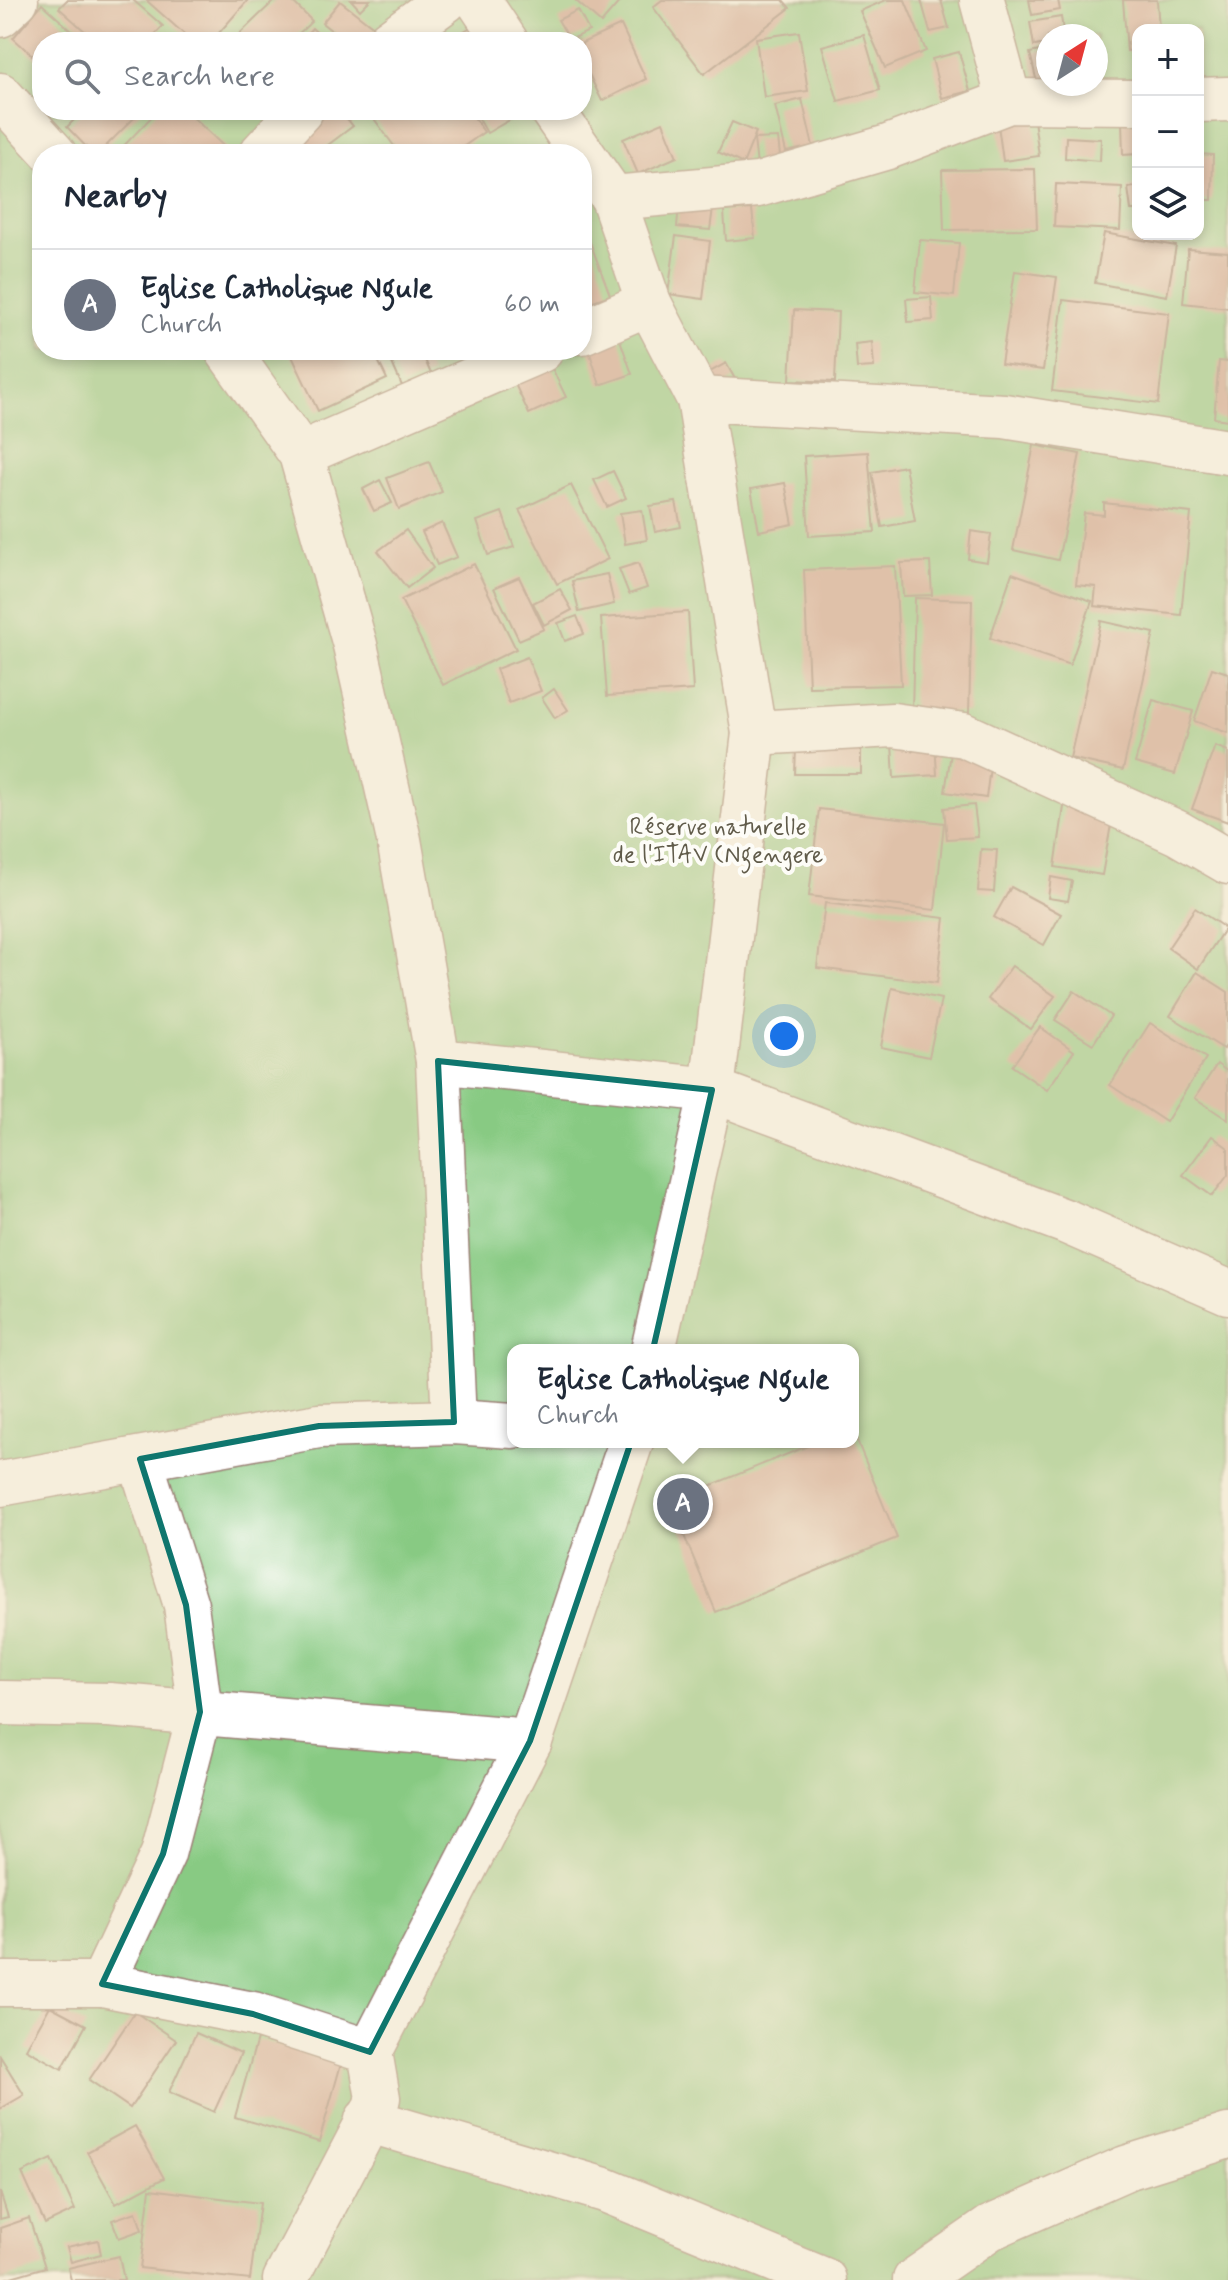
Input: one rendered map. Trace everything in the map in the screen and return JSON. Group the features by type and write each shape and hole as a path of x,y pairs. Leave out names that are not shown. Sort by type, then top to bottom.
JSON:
{"street":[{"path":"0,15 16,0"},
{"path":"403,32 446,0"},
{"path":"982,0 1009,101"},
{"path":"0,95 45,144"},
{"path":"1204,100 1228,99"},
{"path":"613,198 758,185 888,147 1009,101 1132,102"},
{"path":"270,144 292,120"},
{"path":"559,120 576,144"},
{"path":"592,168 613,198 649,303 699,399 754,733 712,1090 654,1344"},
{"path":"592,328 649,303"},
{"path":"234,360 301,454 355,645 399,840 438,1061 454,1422"},
{"path":"301,454 518,360"},
{"path":"699,399 1004,416 1228,452"},
{"path":"754,733 893,725 964,735 1178,833 1228,862"},
{"path":"438,1061 712,1090 1067,1222 1228,1292"},
{"path":"0,1484 319,1426 454,1422 507,1426"},
{"path":"285,2280 378,2098 370,2052 530,1741 629,1448"},
{"path":"102,1984 163,1854 200,1712 186,1605 140,1459"},
{"path":"0,1703 200,1712 530,1741"},
{"path":"0,1984 102,1984 253,2014 370,2052"},
{"path":"367,2120 605,2190 824,2280"},
{"path":"915,2280 990,2228 1126,2168 1228,2136"}],"highlighted area":[{"path":"438,1061 712,1090 634,1433 530,1741 370,2052 253,2014 102,1984 163,1854 200,1712 186,1605 140,1459 319,1426 454,1422"}],"green space":[{"name":"Réserve naturelle de l'ITAV (Ngengere","path":"0,0 1228,0 1228,2280 0,2280"}],"building":[{"path":"67,0 133,0 163,26 157,32 86,32 59,8"},
{"path":"146,0 248,0 220,32 182,32"},
{"path":"275,0 291,0 312,21 300,32 241,32"},
{"path":"351,0 370,0 360,10"},
{"path":"575,0 621,0 601,23"},
{"path":"662,0 783,0 790,8 704,74 653,7"},
{"path":"886,0 905,0 926,51 885,68 860,11"},
{"path":"921,0 941,0 949,28 930,32"},
{"path":"1029,0 1058,0 1060,10 1032,15"},
{"path":"1123,0 1157,0 1159,24 1132,24 1132,51 1127,51"},
{"path":"340,1 380,32 333,32 322,23"},
{"path":"42,4 73,32 32,32 32,55 13,38"},
{"path":"578,10 589,31 565,32 558,20"},
{"path":"1061,17 1062,24 1036,24 1034,46 1030,22"},
{"path":"476,24 481,32 462,32"},
{"path":"621,25 646,79 602,101 592,80 592,38"},
{"path":"799,32 808,91 764,97 756,38"},
{"path":"864,35 880,90 838,101 822,46"},
{"path":"959,52 970,91 942,98 932,59"},
{"path":"1036,52 1036,78 1030,53"},
{"path":"802,99 813,146 786,152 775,106"},
{"path":"1033,113 1039,156 1003,161 997,118"},
{"path":"74,120 132,120 108,144 83,144 67,127"},
{"path":"148,120 196,120 221,144 126,144"},
{"path":"303,120 348,120 353,126 329,144 288,144 282,136"},
{"path":"375,120 476,120 484,132 467,144 393,144"},
{"path":"480,120 510,120 487,133"},
{"path":"663,122 677,157 638,174 623,139"},
{"path":"732,122 756,132 743,164 718,152"},
{"path":"1122,122 1132,122 1132,154 1123,155"},
{"path":"1066,137 1101,139 1100,161 1065,158"},
{"path":"778,138 781,165 757,166 754,139"},
{"path":"1204,154 1213,155 1212,200 1204,200"},
{"path":"1035,169 1037,229 944,230 942,170"},
{"path":"1056,184 1122,187 1120,230 1054,227"},
{"path":"1132,187 1132,210 1131,210 1128,188"},
{"path":"679,204 713,208 710,230 677,227"},
{"path":"752,209 755,238 726,241 724,211"},
{"path":"1104,233 1176,246 1167,296 1095,283"},
{"path":"676,236 710,241 703,299 668,294"},
{"path":"920,240 959,243 954,296 915,292"},
{"path":"592,247 610,295 592,301"},
{"path":"1188,249 1228,252 1228,308 1183,303"},
{"path":"1015,271 1057,277 1043,370 1001,364"},
{"path":"931,297 933,320 908,322 906,299"},
{"path":"1063,300 1169,313 1158,404 1052,391"},
{"path":"794,310 838,312 835,382 790,380"},
{"path":"619,337 632,374 600,385 592,360 592,346"},
{"path":"872,342 874,367 857,368 855,344"},
{"path":"294,360 378,360 387,379 318,411"},
{"path":"391,360 425,360 431,374 402,386"},
{"path":"1219,361 1228,362 1228,420 1214,418"},
{"path":"726,363 735,379 716,390 706,374"},
{"path":"551,366 566,397 529,414 514,382"},
{"path":"1034,445 1080,454 1058,560 1013,550"},
{"path":"868,452 875,532 809,536 804,456"},
{"path":"429,462 442,492 399,509 387,478"},
{"path":"905,466 915,521 882,527 872,472"},
{"path":"613,471 626,498 607,507 594,480"},
{"path":"380,480 392,503 374,511 363,489"},
{"path":"785,483 793,524 759,531 751,489"},
{"path":"571,485 608,559 557,584 519,510"},
{"path":"676,502 681,527 655,532 650,506"},
{"path":"1104,503 1191,513 1181,615 1094,606 1096,587 1076,585 1084,513 1104,515"},
{"path":"642,510 647,540 625,544 620,513"},
{"path":"502,512 514,547 488,555 477,521"},
{"path":"442,523 457,557 437,565 422,532"},
{"path":"406,530 433,568 407,588 378,551"},
{"path":"971,531 991,534 987,562 968,559"},
{"path":"930,562 932,595 903,596 901,563"},
{"path":"638,563 647,588 629,594 619,569"},
{"path":"474,564 516,649 443,685 401,600"},
{"path":"895,566 901,685 809,687 804,570"},
{"path":"1012,573 1092,601 1070,665 990,638"},
{"path":"607,574 614,604 579,612 572,581"},
{"path":"519,577 544,629 519,640 494,588"},
{"path":"560,589 572,610 544,625 533,603"},
{"path":"915,598 972,600 969,713 912,711"},
{"path":"688,612 693,690 607,696 601,618"},
{"path":"577,616 584,634 565,641 558,623"},
{"path":"1101,621 1154,633 1123,770 1070,758"},
{"path":"527,657 541,691 509,703 496,669"},
{"path":"1212,668 1228,673 1228,733 1194,721"},
{"path":"554,689 568,710 555,718 542,698"},
{"path":"1153,700 1193,711 1175,774 1135,763"},
{"path":"935,741 937,775 894,778 892,744"},
{"path":"1215,746 1228,751 1228,822 1192,809"},
{"path":"861,747 861,774 795,774 796,748"},
{"path":"951,753 991,760 986,798 945,792"},
{"path":"1065,800 1114,808 1102,875 1055,867"},
{"path":"974,805 978,837 947,839 944,808"},
{"path":"819,809 944,823 935,910 809,896"},
{"path":"981,849 997,850 994,892 978,891"},
{"path":"1051,877 1072,881 1068,901 1048,898"},
{"path":"1011,887 1061,914 1044,945 994,917"},
{"path":"825,903 945,918 937,983 817,968"},
{"path":"1195,908 1225,928 1198,969 1168,948"},
{"path":"1012,966 1055,996 1031,1029 988,999"},
{"path":"1197,972 1228,992 1228,1042 1224,1049 1170,1016"},
{"path":"892,988 941,999 929,1057 881,1047"},
{"path":"1074,991 1111,1016 1093,1044 1055,1020"},
{"path":"1150,1023 1206,1058 1166,1122 1110,1085"},
{"path":"1040,1027 1074,1051 1047,1090 1012,1066"},
{"path":"1217,1064 1228,1072 1228,1120 1195,1098"},
{"path":"1212,1136 1228,1148 1228,1175 1212,1196 1183,1175"},
{"path":"859,1446 897,1538 716,1612 670,1502 802,1448 859,1448"},
{"path":"50,2006 86,2025 62,2069 26,2049"},
{"path":"135,2012 176,2040 130,2108 89,2080"},
{"path":"196,2033 241,2053 214,2112 169,2092"},
{"path":"257,2039 341,2064 319,2142 235,2117"},
{"path":"0,2056 24,2095 0,2109"},
{"path":"135,2126 164,2178 116,2204 87,2152"},
{"path":"52,2159 75,2210 45,2224 22,2173"},
{"path":"150,2189 260,2203 250,2280 140,2268"},
{"path":"0,2192 8,2217 0,2219"},
{"path":"136,2212 142,2230 119,2238 112,2220"},
{"path":"29,2218 45,2267 1,2280 0,2228"},
{"path":"98,2240 101,2254 71,2262 67,2247"},
{"path":"119,2256 124,2280 71,2280 68,2268"}],"place":[{"name":"Eglise Catholique Ngule","path":"683,1504"}]}
